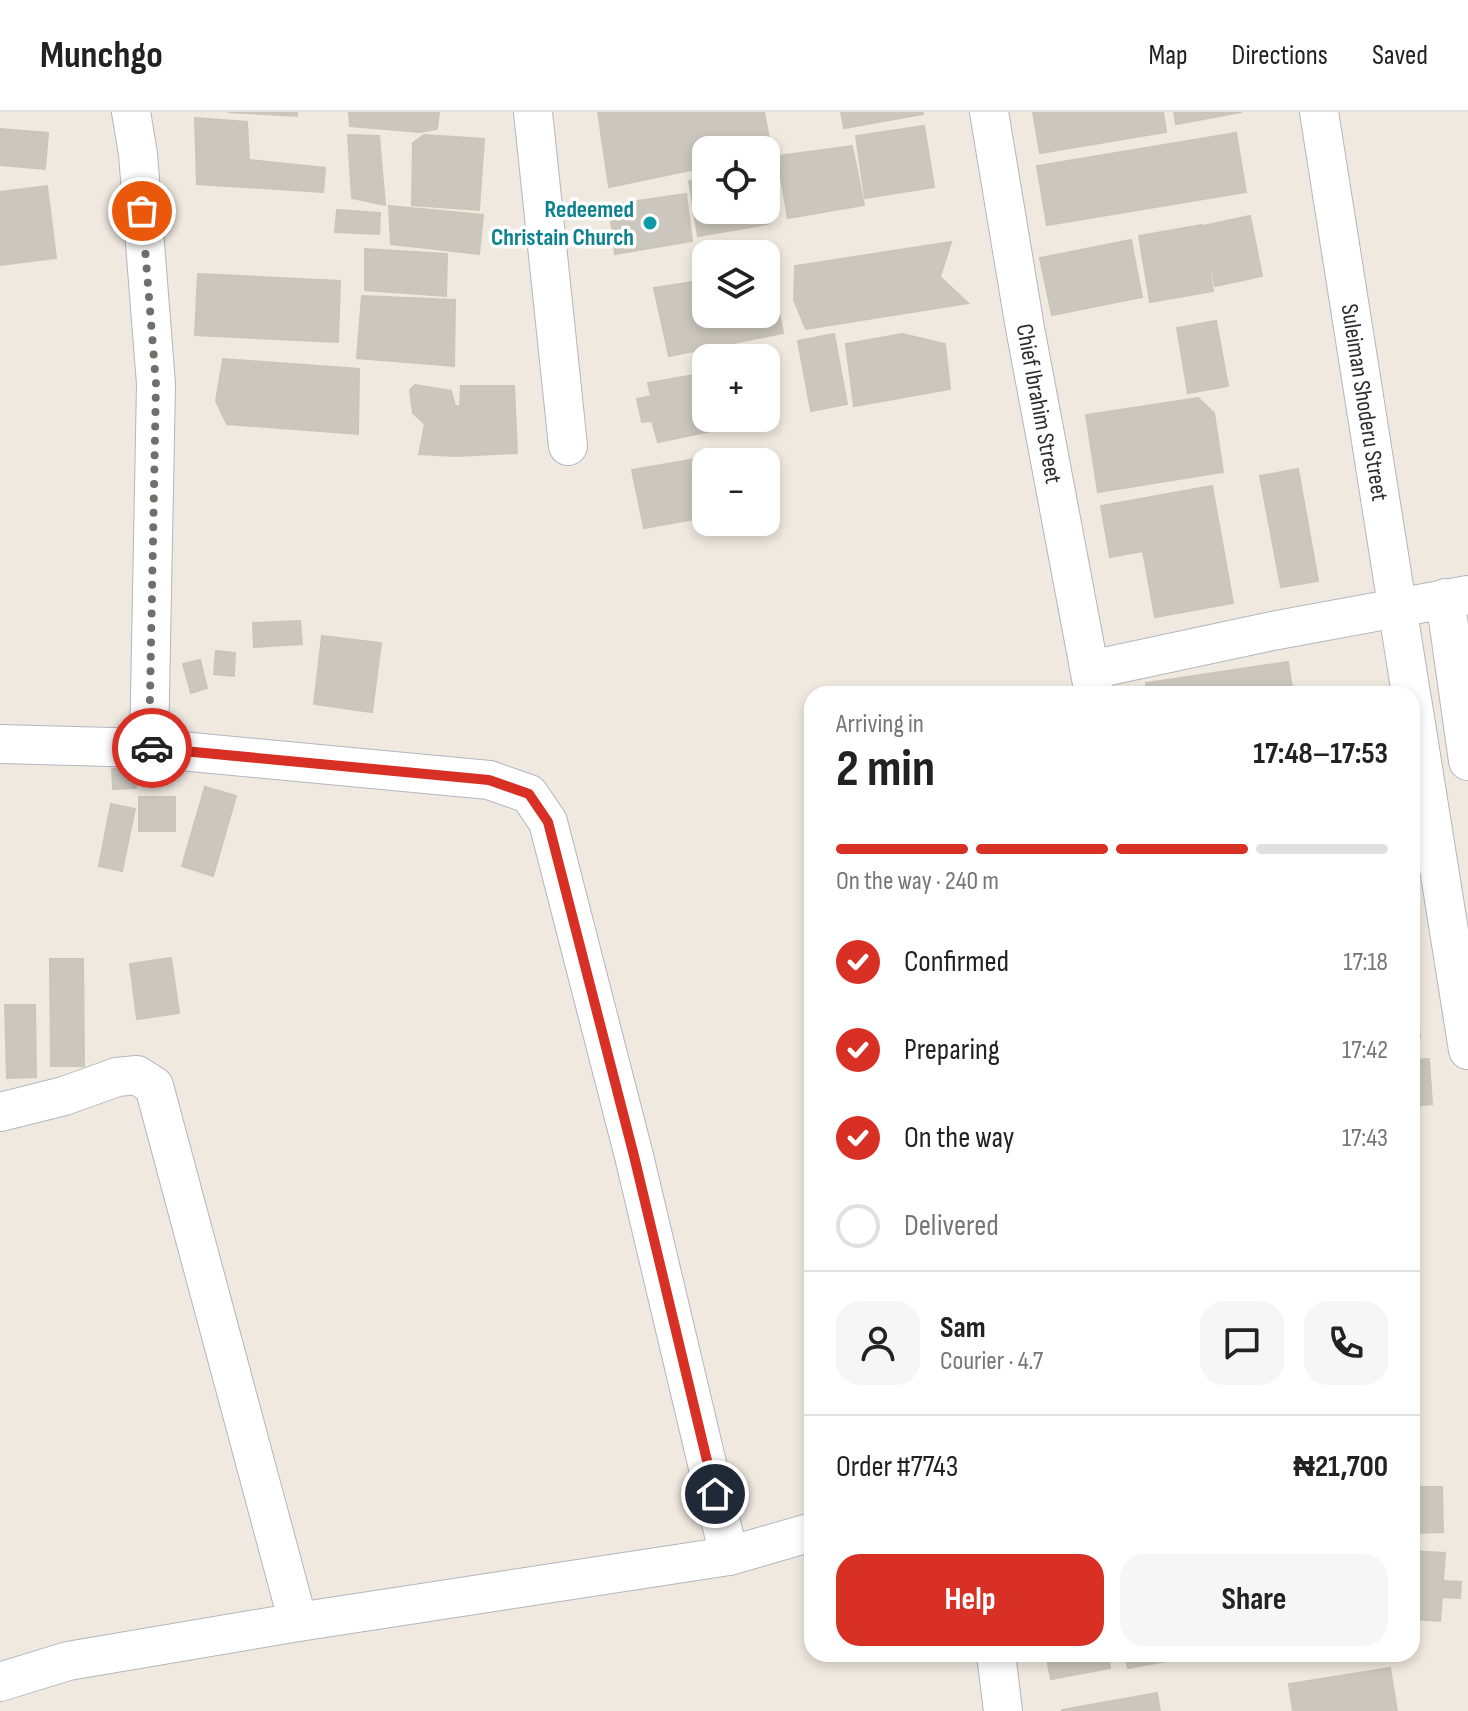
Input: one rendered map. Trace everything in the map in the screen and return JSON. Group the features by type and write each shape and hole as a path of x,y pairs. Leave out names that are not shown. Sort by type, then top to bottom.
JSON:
{"street":[{"path":"131,112 138,154 156,384 149,748"},
{"path":"533,112 568,446"},
{"name":"Chief Ibrahim Street","path":"989,112 1025,328 1092,682"},
{"name":"Suleiman Shoderu Street","path":"1319,112 1410,686"},
{"path":"1092,682 1397,607 1456,596 1468,761"},
{"path":"0,744 149,748 489,780 529,794 548,822 634,1156 729,1556"},
{"name":"Suleiman Shoderu Street","path":"1420,747 1468,1050"},
{"path":"0,1112 64,1096 117,1077 137,1075 154,1086 298,1622"},
{"path":"0,1682 68,1661 298,1622 729,1556 804,1534"},
{"path":"997,1662 1003,1711"}],"building":[{"path":"228,112 297,112 297,116"},
{"path":"349,112 439,112 437,129 420,132 350,126"},
{"path":"598,112 764,112 769,136 692,136 692,170 609,187"},
{"path":"841,112 922,112 923,114 844,128"},
{"path":"1033,112 1163,112 1166,132 1040,153"},
{"path":"1174,112 1242,112 1176,124"},
{"path":"195,118 247,122 249,160 325,168 323,192 197,184"},
{"path":"924,126 934,187 865,198 856,136"},
{"path":"0,129 48,133 45,169 0,165"},
{"path":"1236,133 1246,192 1047,225 1037,166"},
{"path":"348,135 379,136 385,205 352,198"},
{"path":"424,135 484,139 479,210 412,205 413,143"},
{"path":"852,146 864,205 788,218 780,156"},
{"path":"47,186 56,258 0,265 0,192"},
{"name":"Redeemed Christain Church","path":"686,194 692,241 615,254 609,205"},
{"path":"389,206 483,215 479,254 391,244"},
{"path":"337,210 380,213 379,234 335,232"},
{"path":"1250,216 1262,276 1215,286 1203,226"},
{"path":"696,224 768,224 698,236"},
{"path":"1202,225 1213,291 1150,302 1139,236"},
{"path":"1131,240 1142,297 1052,315 1040,258"},
{"path":"951,242 940,277 968,303 806,329 794,300 795,266"},
{"path":"365,249 447,254 446,296 365,290"},
{"path":"198,274 340,281 338,342 195,335"},
{"path":"692,282 692,328 780,328 780,318 783,333 728,344 692,344 692,351 669,356 654,288"},
{"path":"362,296 455,300 454,366 357,358"},
{"path":"1216,321 1228,386 1188,393 1177,328"},
{"path":"834,334 847,404 811,411 798,341"},
{"path":"902,334 945,344 950,389 854,406 846,344"},
{"path":"223,359 359,369 358,434 227,424 216,401"},
{"path":"692,375 692,432 707,432 658,442 652,421 642,422 637,399 651,396 648,383"},
{"path":"415,385 451,391 455,406 460,406 461,386 514,386 517,453 419,454 425,424 413,413 410,390"},
{"path":"1198,398 1214,413 1223,472 1098,492 1086,415"},
{"path":"692,460 692,519 644,528 632,470"},
{"path":"1298,469 1318,581 1281,587 1260,476"},
{"path":"1212,486 1233,603 1155,617 1143,551 1110,557 1101,506"},
{"path":"300,621 302,644 254,647 253,623"},
{"path":"322,636 381,643 372,712 314,704"},
{"path":"216,651 235,653 234,676 214,674"},
{"path":"200,660 207,688 191,693 183,664"},
{"path":"1288,662 1292,686 1146,686 1146,683"},
{"path":"134,767 136,788 113,789 112,769"},
{"path":"205,787 236,796 213,876 182,866"},
{"path":"139,797 175,797 175,831 139,831"},
{"path":"111,804 135,809 122,871 99,866"},
{"path":"171,958 179,1013 137,1019 130,964"},
{"path":"50,959 83,959 84,1066 51,1066"},
{"path":"5,1005 35,1005 36,1077 7,1078"},
{"path":"1429,1059 1432,1104 1420,1105 1420,1060"},
{"path":"1420,1487 1442,1487 1443,1532 1420,1533"},
{"path":"1420,1551 1445,1553 1443,1581 1461,1582 1460,1598 1442,1597 1440,1621 1420,1620"},
{"path":"1048,1662 1109,1662 1110,1668 1051,1679"},
{"path":"1127,1662 1161,1662 1128,1668"},
{"path":"1390,1668 1397,1711 1293,1711 1289,1684"},
{"path":"1157,1693 1160,1711 1062,1711 1062,1710"}],"way so far":[{"path":"142,211 156,384 150,579 149,748 152,748"}],"place":[{"name":"Redeemed Christain Church","path":"650,223"}],"route":[{"path":"152,748 489,780 529,794 548,822 634,1156 715,1494"}]}
